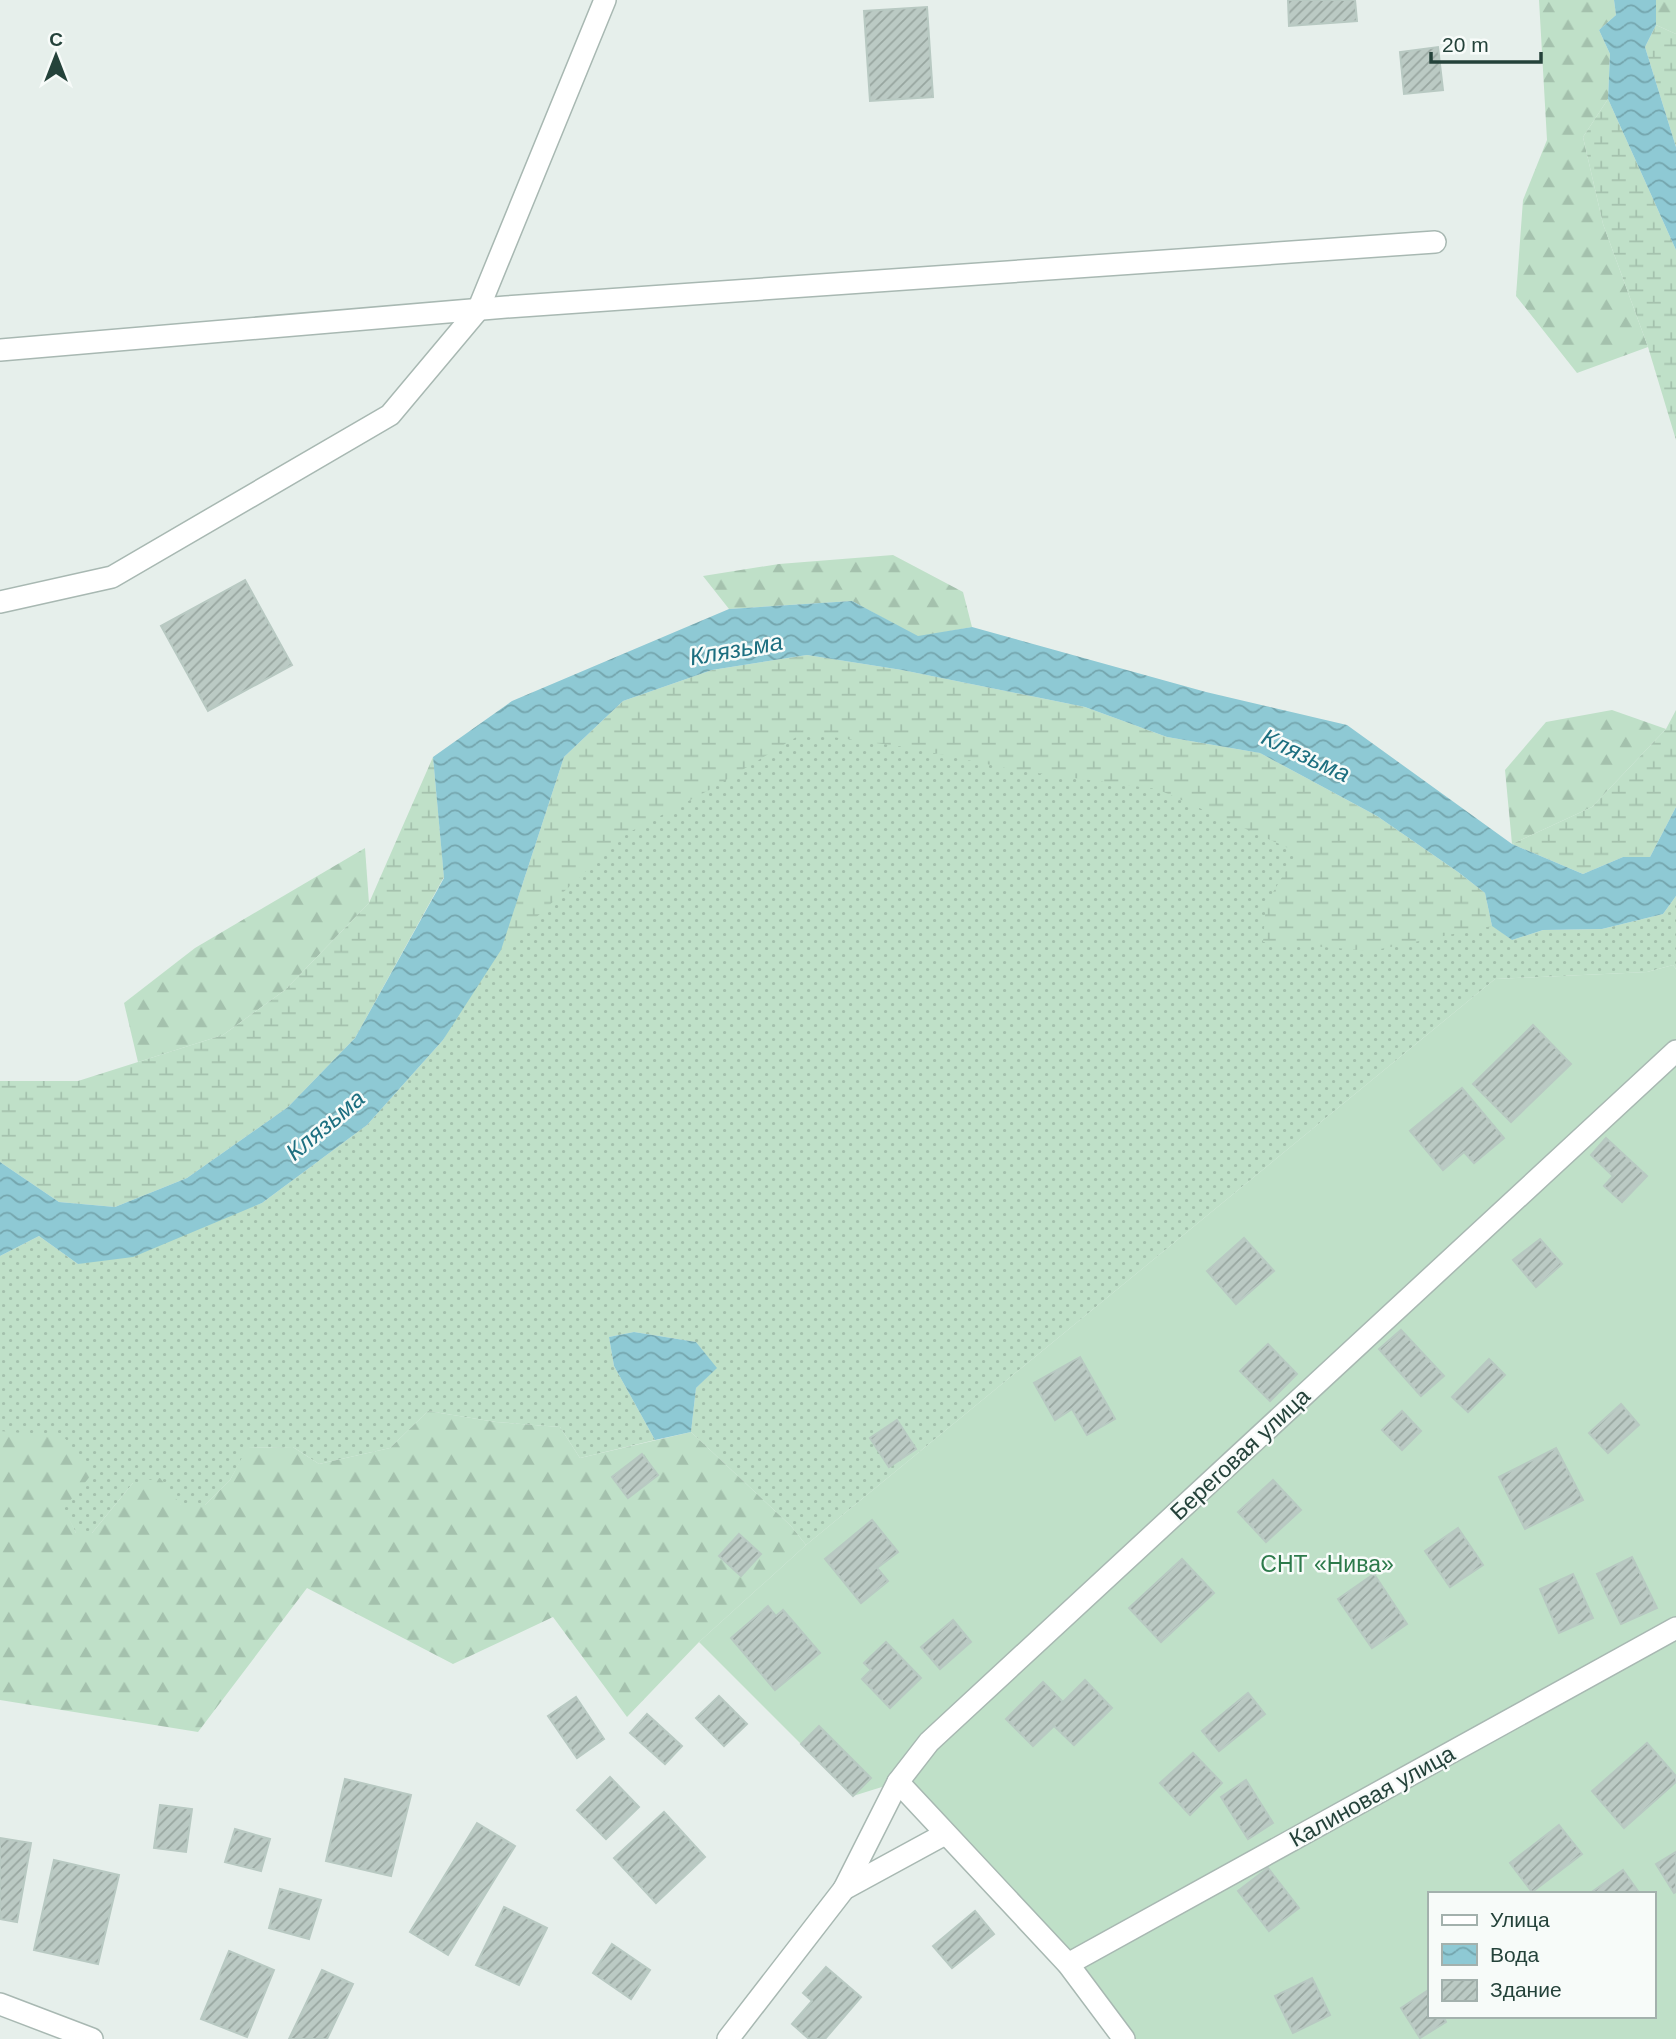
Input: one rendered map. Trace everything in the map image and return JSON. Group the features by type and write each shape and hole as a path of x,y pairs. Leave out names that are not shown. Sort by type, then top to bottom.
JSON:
{"street":[{"path":"0,602 112,577 390,415 478,310 604,0"},
{"path":"0,350 478,310 1435,242"},
{"name":"Береговая улица","path":"844,1889 898,1782 929,1742 1676,1051"},
{"name":"Калиновая улица","path":"1068,1965 1676,1628"},
{"path":"898,1782 1068,1965 1125,2039"},
{"path":"728,2039 844,1889 946,1835"},
{"path":"0,2004 92,2039"}],"green space":[{"path":"1539,0 1614,0 1616,15 1599,30 1610,54 1608,99 1583,137 1603,224 1648,347 1577,373 1516,296 1523,200 1547,140"},
{"path":"1656,0 1676,0 1676,34 1656,25"},
{"path":"1656,25 1676,34 1676,147 1645,47"},
{"path":"1608,99 1676,250 1676,440 1648,347 1603,224 1583,137"},
{"path":"893,555 963,592 972,627 918,637 852,601 729,609 703,576 779,564"},
{"path":"807,655 902,670 1085,707 1167,737 1260,753 1377,816 1458,872 1485,893 1492,926 1371,951 1263,942 1266,904 1297,852 1157,789 1015,770 905,747 803,733 711,789 626,834 501,950 564,757 623,701 712,670"},
{"path":"623,701 1260,753 1512,940 1543,930 1602,929 1663,914 1676,896 1676,969 1673,965 1647,972 1495,979 806,1545 791,1526 691,1432 696,1388 716,1368 696,1342 634,1332 609,1337 614,1366 655,1440 580,1458 560,1427 496,1422 428,1411 390,1448 319,1464 293,1447 248,1448 230,1480 205,1505 181,1505 133,1483 92,1533 76,1533 63,1508 0,1431 0,1256 39,1236 78,1264 262,1203 367,1125 443,1040"},
{"path":"1612,710 1666,729 1592,807 1512,844 1505,770 1546,722"},
{"path":"1676,710 1676,807 1650,857 1623,857 1583,874 1512,844 1592,807 1666,729"},
{"path":"433,757 444,877 355,1038 288,1107 187,1178 115,1207 59,1202 0,1162 0,1081 78,1081 223,1035 285,990 369,903"},
{"path":"365,848 369,903 285,990 223,1035 138,1062 124,1003 195,948"},
{"name":"СНТ «Нива»","path":"1673,965 1676,969 1676,2039 1124,2039 898,1782 853,1796 699,1642 806,1545 1495,979 1647,972"},
{"path":"428,1411 496,1422 560,1427 580,1458 691,1432 791,1526 806,1545 699,1642 627,1717 553,1617 453,1664 307,1588 198,1732 0,1700 0,1431 64,1437 92,1474 64,1508 76,1533 92,1533 133,1483 160,1478 181,1505 205,1505 230,1480 247,1448 293,1447 319,1464 390,1448"}],"water":[{"path":"1614,0 1656,0 1656,25 1645,47 1676,147 1676,250 1608,99 1610,54 1599,30 1616,15"},
{"name":"Клязьма","path":"852,601 918,636 972,627 1206,692 1347,725 1512,844 1583,874 1623,857 1650,857 1676,807 1676,896 1663,914 1602,929 1543,930 1512,940 1492,926 1485,893 1458,872 1377,816 1260,753 1167,737 1085,707 902,670 807,655 712,670 623,701 564,757 501,950 443,1040 367,1125 262,1203 133,1257 78,1264 39,1236 0,1256 0,1162 59,1202 115,1207 187,1178 288,1107 355,1038 444,878 433,757 512,701 729,609"},
{"path":"634,1332 696,1342 717,1368 696,1388 691,1432 655,1440 614,1366 609,1337"}],"building":[{"path":"1288,0 1355,0 1357,21 1289,26"},
{"path":"927,7 933,97 870,101 864,11"},
{"path":"1438,47 1443,90 1404,94 1400,52"},
{"path":"245,580 292,665 208,711 161,626"},
{"path":"1533,1025 1571,1064 1511,1122 1473,1084"},
{"path":"1462,1088 1504,1138 1474,1163 1464,1152 1443,1170 1410,1131"},
{"path":"1606,1138 1647,1176 1622,1202 1604,1186 1613,1176 1591,1155"},
{"path":"1244,1238 1274,1271 1236,1304 1207,1271"},
{"path":"1540,1239 1562,1264 1536,1287 1513,1260"},
{"path":"1401,1330 1444,1376 1421,1396 1379,1349"},
{"path":"1268,1344 1297,1374 1270,1401 1240,1371"},
{"path":"1080,1357 1115,1419 1087,1435 1072,1409 1055,1420 1034,1383"},
{"path":"1489,1359 1505,1375 1468,1412 1452,1397"},
{"path":"1621,1404 1639,1425 1608,1453 1589,1433"},
{"path":"1402,1411 1421,1431 1402,1450 1382,1430"},
{"path":"897,1420 916,1449 889,1467 870,1438"},
{"path":"1556,1448 1583,1500 1525,1529 1499,1477"},
{"path":"642,1454 658,1475 628,1498 612,1477"},
{"path":"1273,1480 1301,1510 1266,1542 1238,1512"},
{"path":"872,1520 898,1552 877,1568 888,1581 861,1603 825,1559"},
{"path":"1458,1528 1483,1565 1450,1587 1425,1551"},
{"path":"739,1534 761,1554 741,1576 719,1556"},
{"path":"1632,1557 1657,1608 1621,1624 1597,1574"},
{"path":"1182,1559 1214,1593 1161,1642 1129,1608"},
{"path":"1374,1574 1407,1624 1372,1648 1338,1599"},
{"path":"1573,1574 1593,1618 1559,1633 1540,1589"},
{"path":"768,1606 776,1616 783,1610 820,1653 775,1690 731,1638"},
{"path":"953,1620 971,1642 940,1669 921,1647"},
{"path":"886,1642 921,1678 890,1708 862,1679 871,1670 864,1663"},
{"path":"1085,1680 1112,1708 1074,1745 1054,1726 1033,1746 1006,1719 1043,1682 1063,1702"},
{"path":"1248,1693 1265,1714 1219,1751 1202,1731"},
{"path":"719,1696 747,1724 724,1746 696,1718"},
{"path":"576,1697 604,1739 577,1758 548,1716"},
{"path":"647,1714 682,1746 665,1764 630,1733"},
{"path":"819,1726 871,1778 853,1796 801,1744"},
{"path":"1647,1743 1676,1776 1676,1782 1624,1828 1592,1791"},
{"path":"1193,1753 1222,1783 1190,1815 1160,1783"},
{"path":"610,1777 639,1807 606,1839 577,1810"},
{"path":"345,1779 411,1795 391,1876 326,1861"},
{"path":"1246,1780 1273,1823 1248,1839 1221,1797"},
{"path":"160,1805 192,1809 186,1852 154,1848"},
{"path":"664,1812 705,1857 656,1903 614,1858"},
{"path":"477,1823 515,1846 448,1955 410,1932"},
{"path":"1559,1825 1582,1854 1532,1892 1510,1863"},
{"path":"235,1829 270,1839 261,1871 225,1862"},
{"path":"0,1838 31,1843 17,1922 0,1919"},
{"path":"1676,1852 1676,1892 1674,1893 1656,1864"},
{"path":"54,1860 119,1875 98,1964 34,1950"},
{"path":"1268,1868 1299,1908 1269,1931 1238,1891"},
{"path":"1623,1870 1639,1892 1592,1892"},
{"path":"280,1889 321,1900 309,1939 269,1928"},
{"path":"504,1907 547,1928 519,1985 476,1965"},
{"path":"975,1911 994,1934 952,1968 933,1946"},
{"path":"612,1944 650,1970 631,1999 593,1973"},
{"path":"229,1951 274,1970 247,2037 201,2019"},
{"path":"826,1967 861,1997 825,2039 809,2039 792,2024 812,2001 803,1993"},
{"path":"322,1970 353,1984 327,2039 289,2039"},
{"path":"1312,1978 1330,2015 1293,2033 1275,1996"},
{"path":"1427,1991 1428,2018 1444,2018 1446,2022 1420,2038 1401,2008"}]}
